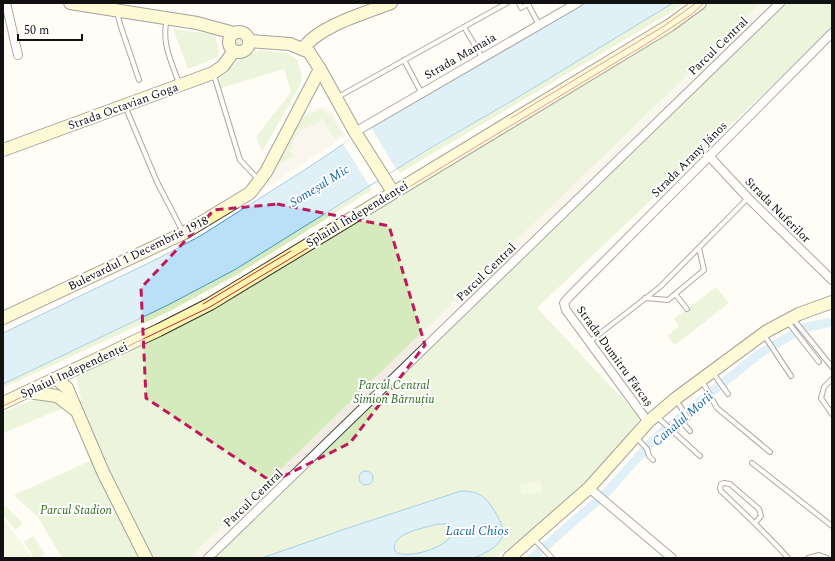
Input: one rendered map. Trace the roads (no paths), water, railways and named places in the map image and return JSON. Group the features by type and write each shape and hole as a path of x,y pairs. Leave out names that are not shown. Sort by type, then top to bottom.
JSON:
{"main road":[{"path":"70,3 219,27 234,33 243,32 247,35 250,41"},
{"path":"303,49 311,39 322,33 391,3"},
{"name":"Splaiul Independenței","path":"3,403 159,330 210,304 670,25 700,3"},
{"path":"234,33 230,37 229,42 234,51 239,52 246,50 250,41"},
{"path":"250,41 281,43 303,49 313,58 356,134 393,192"},
{"name":"Strada Octavian Goga","path":"3,150 213,73 223,66 234,51"},
{"name":"Bulevardul 1 Decembrie 1918","path":"3,318 184,233 246,195 260,181 320,69"},
{"path":"509,558 535,540 591,491 639,440 655,420 765,338 792,322 832,302"},
{"path":"57,396 51,380 58,380 67,388 75,410 103,472 146,558"},
{"path":"27,392 57,396 69,403 75,410"}],"street":[{"path":"6,3 18,55"},
{"name":"Strada Mamaia","path":"356,134 421,92 577,3"},
{"name":"Parcul Central","path":"208,558 780,3"},
{"name":"Strada Arany János","path":"564,303 832,33"},
{"name":"Strada Nuferilor","path":"709,156 748,198 832,280"},
{"name":"Strada Dumitru Fărcaș","path":"564,303 566,310 589,342 655,420"},
{"path":"591,491 672,558"}],"lane":[{"path":"336,98 508,3"},
{"path":"519,3 521,8 529,4 539,25"},
{"path":"118,10 121,27 139,80"},
{"path":"167,18 164,36 165,44 180,85"},
{"path":"464,27 482,57"},
{"path":"404,60 421,92"},
{"path":"213,73 240,160 260,181"},
{"path":"125,106 157,182 184,233"},
{"path":"589,342 660,287 748,198"},
{"path":"644,298 668,300 704,270 699,248"},
{"path":"675,294 687,309"},
{"path":"792,322 803,331 832,367"},
{"path":"792,322 797,334 819,362"},
{"path":"765,338 791,376"},
{"path":"715,375 728,394"},
{"path":"832,379 824,388 822,398 832,414"},
{"path":"703,384 717,408 770,452"},
{"path":"678,404 688,418 683,423 690,431"},
{"path":"655,420 670,429 700,456"},
{"path":"639,440 647,449 649,456 653,460"},
{"path":"752,463 832,526"},
{"path":"755,523 761,516 759,509 730,484 724,482 721,484 721,491 755,523 788,558"},
{"path":"535,540 552,558"},
{"path":"808,558 819,555 827,558"}],"water":[{"name":"Someșul Mic","path":"586,3 673,3 520,96 427,150 236,269 168,305 3,384 3,333 157,259 200,236 348,141"},
{"path":"363,471 369,471 373,475 373,481 369,485 363,485 359,481 359,475"},
{"name":"Lacul Chios","path":"464,491 482,496 489,503 500,521 503,536 495,547 474,558 262,558 345,529","holes":["438,524 446,524 452,532 450,538 444,543 427,551 417,553 400,554 395,551 397,540 409,532"]}],"waterway":[{"name":"Canalul Morii","path":"532,558 606,493 658,435 759,354 803,328 832,322"}],"tram line":[{"path":"511,118 664,26 696,3"},
{"path":"3,406 210,307 648,43 692,14 704,3"},
{"path":"203,304 291,251"}],"park label":[{"name":"Parcul Central Simion Bărnuțiu","path":"394,392"},
{"name":"Parcul Stadion","path":"76,510"}]}
